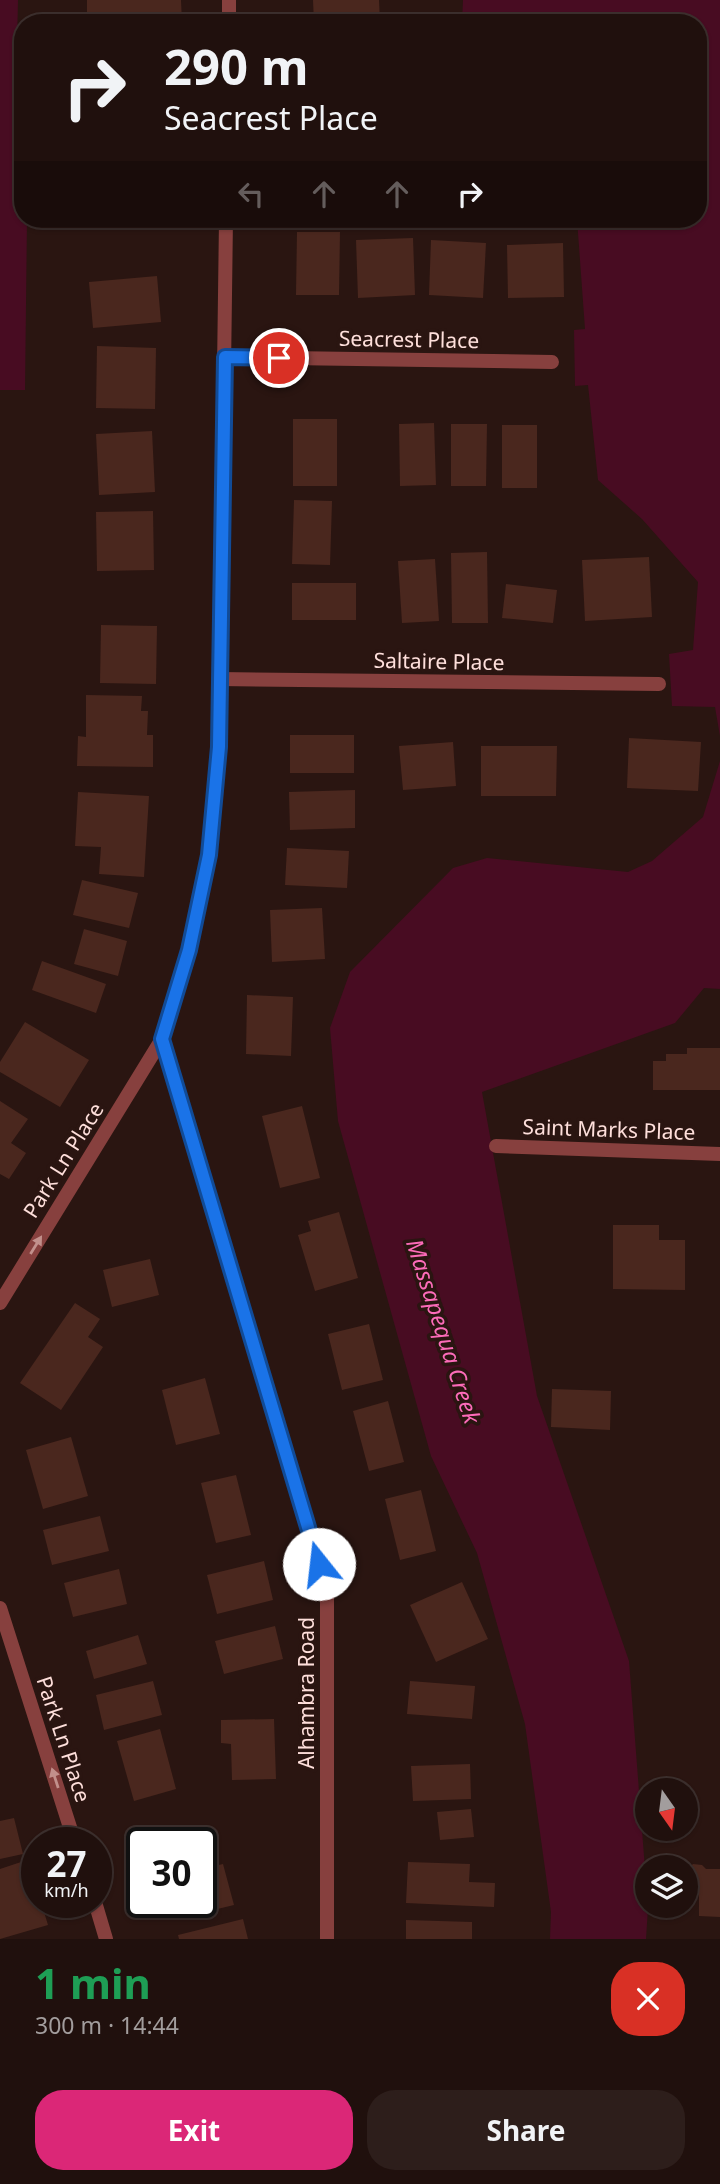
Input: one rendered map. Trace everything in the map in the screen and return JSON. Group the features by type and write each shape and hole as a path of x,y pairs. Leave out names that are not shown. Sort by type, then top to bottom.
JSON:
{"street":[{"path":"162,1039 189,950 209,855 219,747 226,228"},
{"name":"Seacrest Place","path":"225,357 552,362"},
{"name":"Saltaire Place","path":"219,679 659,684"},
{"name":"Park Ln Place","path":"0,1303 162,1039"},
{"name":"Alhambra Road","path":"162,1039 327,1590 327,1939"},
{"name":"Saint Marks Place","path":"496,1146 720,1154"},
{"name":"Park Ln Place","path":"0,1608 70,1827"},
{"path":"100,1918 106,1939"}],"water":[{"path":"0,0 18,0 18,14 14,14 14,228 27,228 25,390 0,390"},
{"path":"463,0 720,0 720,736 715,707 672,706 669,654 693,650 698,582 642,519 598,480 588,385 575,386 574,330 585,329 578,228 707,228 707,14 462,14"},
{"name":"Massapequa Creek","path":"720,761 720,989 704,988 675,1023 482,1092 537,1396 629,1661 638,1778 635,1778 635,1841 643,1841 644,1855 635,1855 635,1918 647,1918 646,1939 550,1939 551,1912 525,1724 477,1553 431,1456 338,1121 330,1028 350,972 453,868 487,858 628,872 652,861 703,817"}],"building":[{"path":"87,0 181,0 182,14 87,14"},
{"path":"313,0 379,0 380,14 314,14"},
{"path":"297,232 340,232 339,295 296,295"},
{"path":"413,238 415,295 358,298 356,240"},
{"path":"431,240 486,243 483,298 429,295"},
{"path":"563,243 564,297 508,298 507,245"},
{"path":"157,276 161,322 93,328 89,282"},
{"path":"97,346 156,348 155,409 96,408"},
{"path":"293,419 337,419 337,486 293,486"},
{"path":"434,423 436,485 400,486 399,424"},
{"path":"451,424 487,424 486,486 451,486"},
{"path":"502,425 537,425 537,488 502,488"},
{"path":"152,431 155,492 99,495 96,434"},
{"path":"294,500 332,501 330,565 292,564"},
{"path":"153,511 154,570 97,571 96,512"},
{"path":"487,552 488,623 452,623 451,553"},
{"path":"649,557 652,617 585,621 582,560"},
{"path":"435,559 439,621 402,623 398,561"},
{"path":"292,583 356,583 356,620 292,620"},
{"path":"506,584 557,590 553,623 502,618"},
{"path":"101,625 157,626 156,684 100,683"},
{"path":"86,695 142,696 141,711 148,711 147,735 153,735 153,767 77,766 78,736 86,737"},
{"path":"290,735 354,735 354,773 290,773"},
{"path":"629,738 701,742 698,791 627,788"},
{"path":"453,742 456,786 403,790 399,746"},
{"path":"481,746 557,746 556,796 481,796"},
{"path":"355,790 355,828 290,830 289,792"},
{"path":"78,792 149,796 144,877 99,874 101,847 75,846"},
{"path":"287,848 349,851 347,888 285,885"},
{"path":"82,880 138,893 129,928 73,915"},
{"path":"322,908 325,959 272,962 270,910"},
{"path":"84,929 127,941 118,976 74,964"},
{"path":"42,961 106,984 96,1013 32,990"},
{"path":"247,995 293,997 291,1056 246,1054"},
{"path":"25,1022 89,1060 60,1107 0,1072 0,1062"},
{"path":"687,1048 720,1048 720,1090 653,1090 653,1061 666,1061 666,1054 687,1054"},
{"path":"0,1101 28,1119 11,1143 26,1153 9,1179 0,1174"},
{"path":"302,1106 320,1178 280,1188 262,1116"},
{"path":"339,1212 358,1278 315,1291 298,1235 311,1231 308,1221"},
{"path":"613,1225 659,1225 659,1240 685,1240 685,1290 613,1289"},
{"path":"150,1259 159,1295 112,1307 103,1270"},
{"path":"75,1303 100,1319 88,1337 103,1347 61,1410 20,1383"},
{"path":"369,1324 383,1380 342,1390 328,1334"},
{"path":"205,1378 220,1434 176,1445 162,1390"},
{"path":"552,1389 611,1391 610,1430 551,1427"},
{"path":"388,1401 404,1462 369,1471 353,1411"},
{"path":"71,1437 88,1496 43,1509 26,1450"},
{"path":"236,1475 251,1535 216,1543 201,1483"},
{"path":"421,1490 436,1551 400,1560 385,1499"},
{"path":"100,1516 109,1551 52,1565 43,1530"},
{"path":"264,1561 273,1600 217,1614 207,1575"},
{"path":"119,1569 127,1604 73,1617 64,1583"},
{"path":"462,1582 488,1639 436,1662 410,1605"},
{"path":"275,1626 283,1659 224,1674 215,1641"},
{"path":"138,1635 147,1664 94,1679 86,1651"},
{"path":"153,1681 162,1715 104,1730 96,1695"},
{"path":"410,1681 475,1686 472,1719 407,1714"},
{"path":"274,1719 276,1779 232,1780 231,1744 221,1743 221,1720"},
{"path":"160,1729 176,1789 134,1801 117,1741"},
{"path":"470,1764 471,1799 413,1801 411,1766"},
{"path":"471,1809 474,1837 440,1840 437,1812"},
{"path":"14,1818 21,1854 0,1859 0,1821"},
{"path":"21,1862 21,1918 46,1918 48,1925 0,1939 0,1869"},
{"path":"408,1862 470,1864 469,1882 495,1883 494,1907 406,1903"},
{"path":"223,1864 234,1905 217,1909 217,1865"},
{"path":"698,1865 706,1869 720,1869 720,1917 699,1916"},
{"path":"243,1919 248,1939 179,1939 178,1935"},
{"path":"406,1920 472,1922 472,1939 406,1939"}],"route":[{"path":"279,358 225,357 219,747 215,801 209,855 189,950 162,1039 319,1564"}]}
